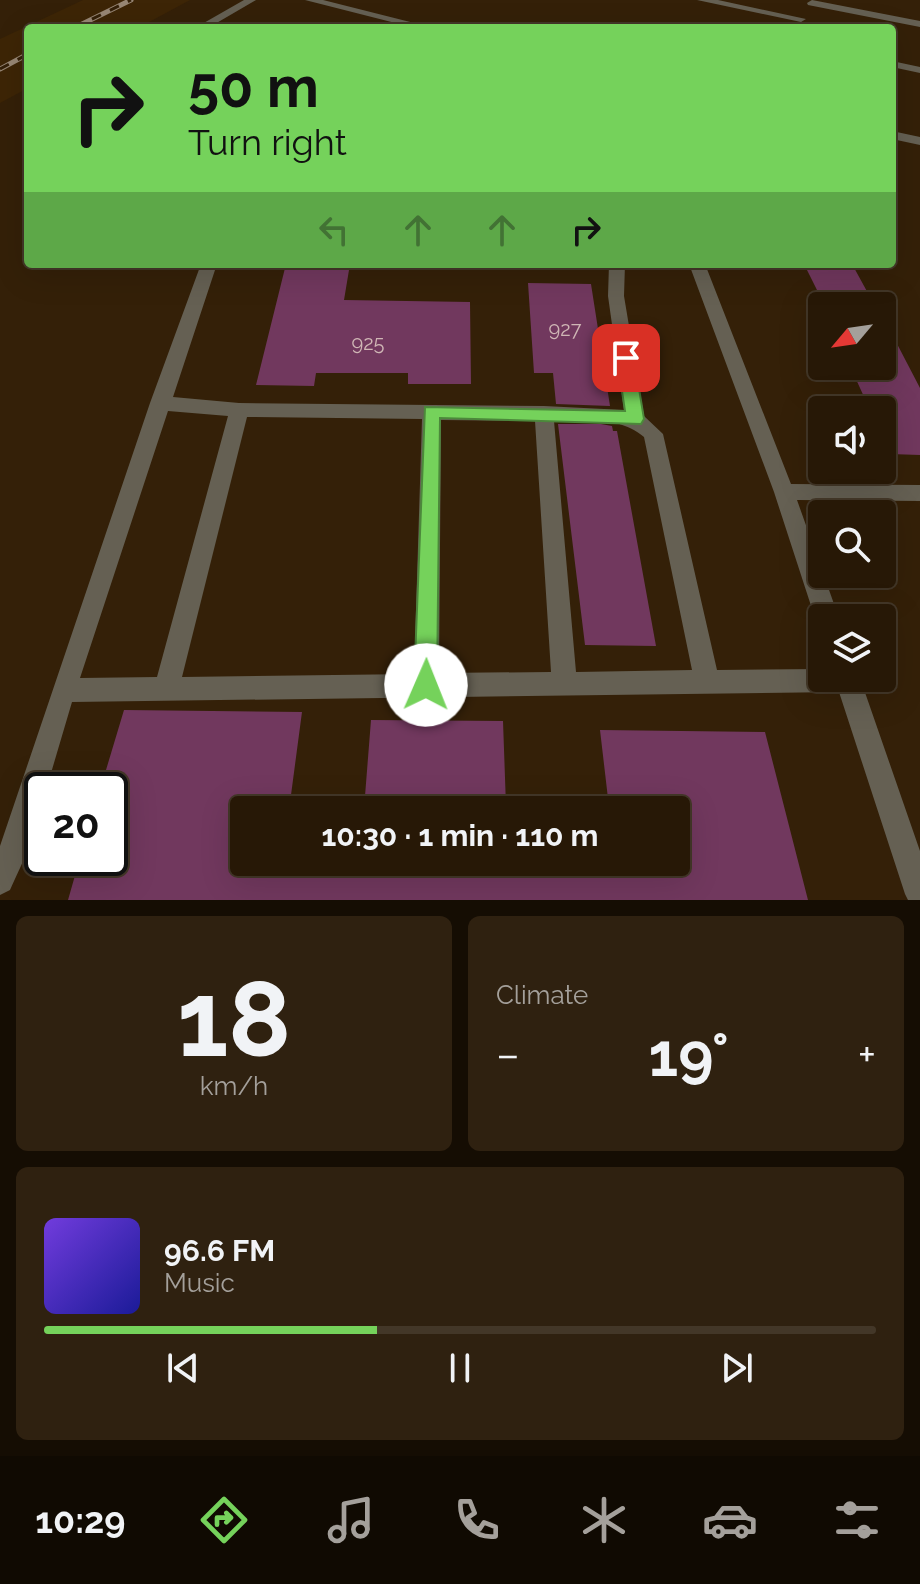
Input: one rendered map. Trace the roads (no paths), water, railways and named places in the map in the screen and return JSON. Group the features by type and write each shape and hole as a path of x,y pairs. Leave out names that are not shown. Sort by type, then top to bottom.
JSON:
{"street":[{"path":"207,24 251,0"},
{"path":"310,0 412,24"},
{"path":"702,0 799,24 814,2 920,24"},
{"path":"896,65 920,70"},
{"path":"896,136 920,141"},
{"path":"0,880 9,838 208,268"},
{"path":"617,268 616,296 635,419"},
{"path":"699,268 784,492 822,604"},
{"path":"159,403 239,410 544,413 613,415 635,419 653,434 707,682"},
{"path":"166,689 239,410"},
{"path":"426,685 432,411"},
{"path":"544,413 564,683"},
{"path":"784,492 920,493"},
{"path":"63,690 808,680"},
{"path":"852,692 920,894"}],"railway":[{"path":"82,24 131,0"},
{"path":"0,69 24,56"}]}
